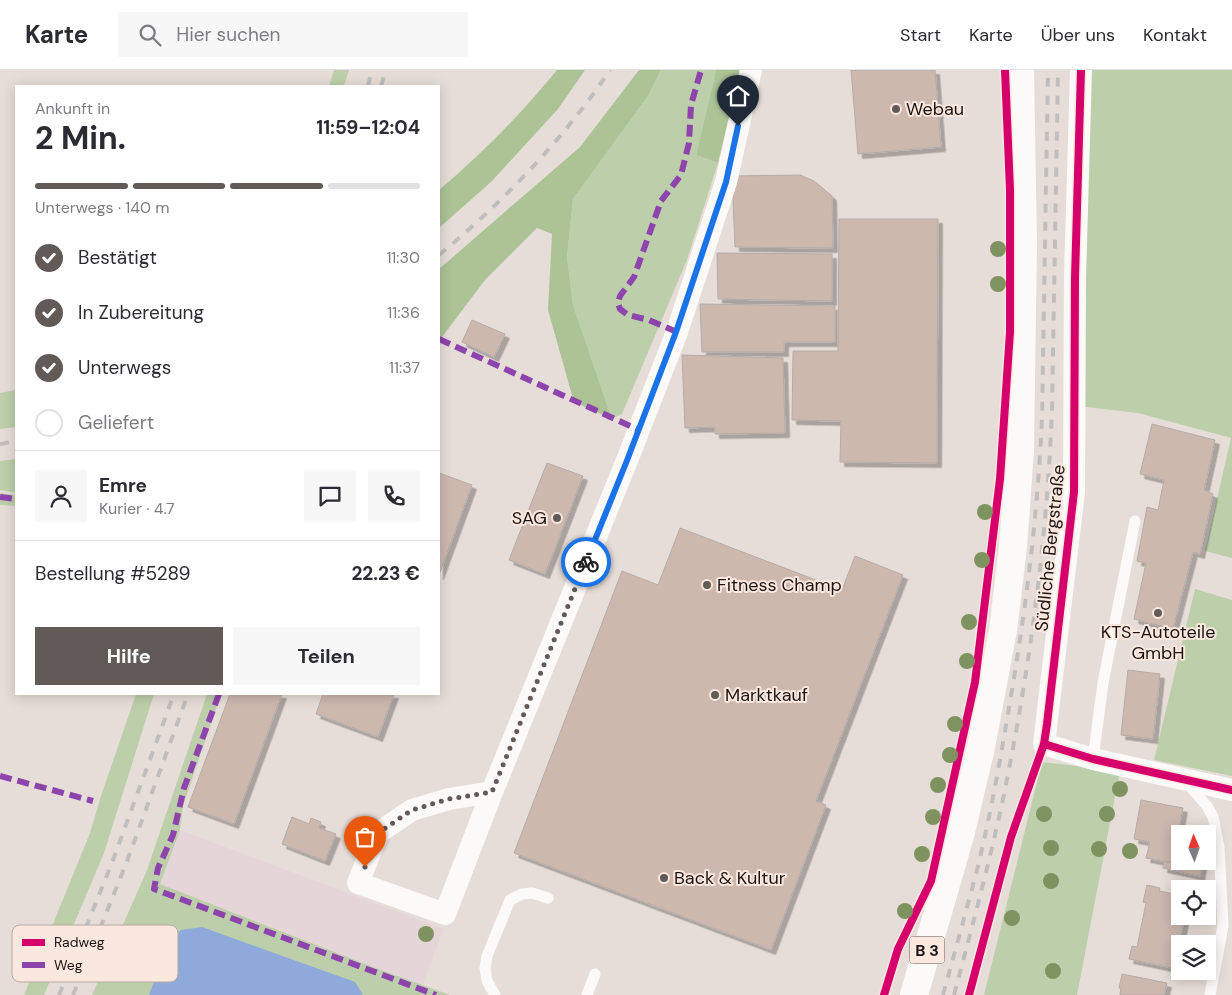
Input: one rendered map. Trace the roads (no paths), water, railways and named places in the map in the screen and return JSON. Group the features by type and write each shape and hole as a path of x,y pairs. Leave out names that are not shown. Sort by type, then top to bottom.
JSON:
{"main road":[{"name":"B 3","path":"914,995 961,832 981,747 1003,630 1013,547 1021,422 1023,242 1020,70"}],"street":[{"path":"492,792 449,799 412,810 378,833 358,884 445,914 492,792 626,463 676,332 726,182 750,70"},
{"name":"Südliche Bergstraße","path":"1081,70 1075,278 1074,492 1044,744 1093,759 1232,790"}],"lane":[{"path":"1093,759 1103,682 1135,521"},
{"path":"1183,779 1208,806 1213,817 1218,847 1222,926 1210,995"},
{"path":"495,995 487,981 485,968 487,956 510,900 522,894 532,893 548,898"},
{"path":"587,995 595,974"}],"water":[{"path":"202,927 355,982 363,995 149,995 154,982 178,982 178,933 181,930"}],"railway":[{"path":"368,85 372,70"},
{"path":"381,85 386,70"},
{"path":"440,254 486,214 531,169 592,96 610,70"},
{"path":"943,995 976,874 992,801 1014,678 1032,549 1042,419 1048,70"},
{"path":"954,995 985,876 1012,755 1021,706 1041,558 1050,459 1052,409 1058,70"},
{"path":"0,444 15,441"},
{"path":"87,925 174,695"},
{"path":"101,925 126,864 188,695"},
{"path":"59,995 64,982"},
{"path":"73,995 78,982"}],"place":[{"name":"Webau","path":"896,109"},
{"name":"SAG","path":"557,518"},
{"name":"Fitness Champ","path":"707,585"},
{"name":"KTS-Autoteile GmbH","path":"1158,613"},
{"name":"Marktkauf","path":"715,695"},
{"name":"Back & Kultur","path":"664,878"}]}
